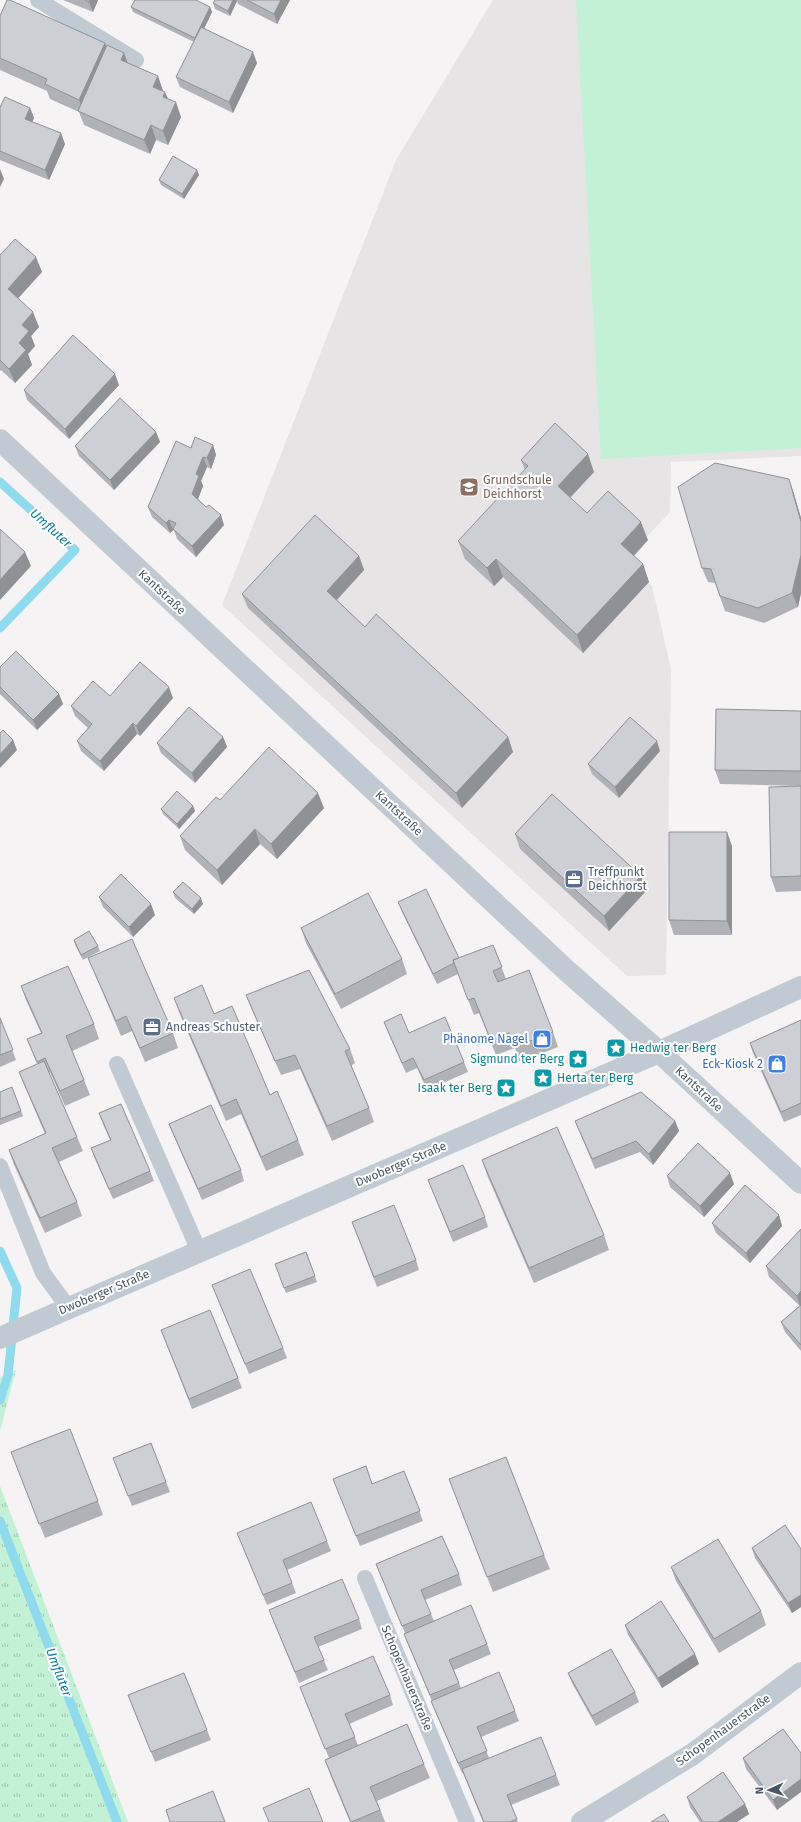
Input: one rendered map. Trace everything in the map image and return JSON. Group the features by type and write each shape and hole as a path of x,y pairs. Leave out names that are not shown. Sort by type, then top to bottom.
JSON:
{"street":[{"name":"Kantstraße","path":"0,440 566,970 659,1052 801,1183"},
{"name":"Dwoberger Straße","path":"4,1336 659,1052 801,987"},
{"name":"Schopenhauerstraße","path":"582,1822 693,1754 801,1673"}],"lane":[{"path":"38,0 136,60"},
{"path":"117,1064 199,1251"},
{"path":"0,1166 43,1273 68,1307"},
{"name":"Schopenhauerstraße","path":"365,1578 467,1822"}],"shaded area":[{"name":"Grundschule Deichhorst","path":"493,0 801,0 801,456 671,462 670,512 625,560 652,586 671,669 666,975 627,976 222,605 396,160"}],"green space":[{"path":"576,0 801,0 801,448 601,459"},
{"path":"16,1370 0,1431 0,1377"},
{"path":"0,1486 128,1822 0,1822"}],"building":[{"path":"7,0 10,0 105,43 79,100 45,84 47,79 0,58 0,16"},
{"path":"135,0 196,0 210,7 195,38 131,7"},
{"path":"215,0 233,0 228,11 213,3"},
{"path":"247,0 281,0 274,14"},
{"path":"201,27 253,52 229,102 176,77"},
{"path":"107,45 124,53 121,60 158,76 153,87 165,92 163,97 176,102 163,131 151,125 144,140 78,111"},
{"path":"5,97 30,108 25,119 61,133 45,170 0,151 0,107"},
{"path":"173,156 197,170 182,194 159,180"},
{"path":"15,239 36,257 8,289 33,312 22,325 29,331 19,343 26,350 9,369 0,360 0,255"},
{"path":"73,335 115,374 65,429 24,390"},
{"path":"120,398 156,432 110,480 75,446"},
{"path":"555,423 588,454 558,486 587,513 608,491 641,522 621,544 643,564 577,635 496,559 487,568 458,541 528,466 521,460"},
{"path":"195,437 213,445 207,458 203,457 196,474 199,476 192,494 206,507 209,505 221,515 192,546 173,529 176,523 169,520 166,523 148,507 176,441 191,448"},
{"path":"715,463 789,479 801,522 801,555 792,593 758,608 720,596 711,569 702,568 678,487"},
{"path":"315,515 359,556 327,591 365,627 376,614 508,737 456,793 242,594"},
{"path":"0,529 25,552 0,580"},
{"path":"16,651 59,694 33,720 0,687 0,667"},
{"path":"140,662 169,687 136,726 133,723 100,761 77,741 92,724 71,706 93,681 110,696"},
{"path":"189,707 223,737 192,773 157,743"},
{"path":"716,709 801,711 801,771 715,770"},
{"path":"630,717 657,741 615,787 588,764"},
{"path":"3,730 13,740 0,754 0,733"},
{"path":"269,747 318,793 271,844 255,829 217,870 180,836 216,797 220,800"},
{"path":"801,786 801,876 771,877 769,787"},
{"path":"177,791 193,806 177,824 161,809"},
{"path":"552,794 641,876 604,916 515,834"},
{"path":"669,832 727,832 727,921 669,920"},
{"path":"121,874 151,904 129,927 99,897"},
{"path":"183,882 201,898 192,909 173,892"},
{"path":"426,889 459,958 453,960 454,963 433,974 398,902"},
{"path":"368,893 402,959 335,994 301,928"},
{"path":"89,931 98,946 81,955 74,940"},
{"path":"132,939 173,1033 140,1048 126,1016 116,1021 88,958"},
{"path":"493,945 502,967 493,971 498,982 529,970 553,1032 515,1047 509,1033 491,1041 474,998 468,1000 453,960"},
{"path":"68,966 94,1024 66,1036 84,1080 60,1091 45,1058 37,1062 27,1039 42,1033 21,986"},
{"path":"309,970 350,1049 345,1051 369,1108 327,1126 295,1055 275,1061 246,995"},
{"path":"202,985 214,1014 232,1006 270,1095 277,1091 298,1140 261,1157 236,1099 221,1106 174,998"},
{"path":"401,1014 409,1033 445,1017 464,1062 424,1080 413,1058 402,1063 384,1022"},
{"path":"0,1018 13,1050 0,1055"},
{"path":"801,1020 801,1103 781,1112 750,1043"},
{"path":"44,1061 77,1137 52,1148 77,1202 40,1218 9,1150 46,1133 19,1072"},
{"path":"12,1087 21,1111 0,1119 0,1092"},
{"path":"641,1092 675,1121 649,1154 636,1141 592,1159 575,1121"},
{"path":"121,1104 150,1171 109,1189 91,1148 111,1140 99,1113"},
{"path":"211,1105 241,1170 198,1189 169,1124"},
{"path":"557,1127 604,1235 529,1268 482,1160"},
{"path":"698,1143 730,1173 700,1206 667,1176"},
{"path":"463,1165 485,1217 450,1232 428,1180"},
{"path":"745,1185 779,1215 746,1253 712,1223"},
{"path":"394,1205 416,1260 374,1277 352,1222"},
{"path":"801,1229 801,1291 797,1296 766,1266"},
{"path":"306,1252 315,1276 284,1288 275,1264"},
{"path":"250,1269 283,1348 245,1364 212,1285"},
{"path":"801,1305 801,1345 781,1322"},
{"path":"210,1310 238,1378 189,1399 161,1330"},
{"path":"70,1429 98,1501 39,1524 11,1452"},
{"path":"151,1443 166,1482 128,1496 113,1458"},
{"path":"506,1457 544,1555 487,1577 449,1479"},
{"path":"366,1466 372,1484 404,1471 420,1511 356,1536 333,1479"},
{"path":"311,1502 327,1541 283,1560 292,1583 263,1595 237,1533"},
{"path":"785,1525 801,1549 801,1595 788,1603 752,1548"},
{"path":"442,1536 459,1574 421,1590 431,1614 402,1626 376,1564"},
{"path":"718,1539 761,1611 714,1639 671,1567"},
{"path":"342,1579 359,1619 314,1637 324,1660 295,1672 269,1610"},
{"path":"661,1601 695,1654 658,1678 625,1625"},
{"path":"471,1605 487,1644 449,1660 459,1683 430,1695 404,1634"},
{"path":"611,1649 635,1692 592,1716 568,1673"},
{"path":"373,1656 390,1695 345,1714 355,1737 325,1749 300,1687"},
{"path":"499,1672 515,1711 477,1727 487,1751 458,1763 431,1701"},
{"path":"184,1673 207,1730 151,1752 128,1695"},
{"path":"407,1724 424,1764 370,1787 380,1810 351,1822 325,1760"},
{"path":"783,1729 801,1753 801,1779 773,1800 743,1758"},
{"path":"541,1737 556,1775 507,1795 517,1819 510,1822 484,1822 462,1769"},
{"path":"723,1772 745,1804 718,1822 703,1822 687,1797"},
{"path":"309,1788 323,1822 269,1822 263,1808"},
{"path":"213,1791 225,1822 170,1822 166,1810"},
{"path":"664,1814 669,1822 651,1822"}],"waterway":[{"name":"Umfluter","path":"0,482 75,550 0,628"},
{"name":"Umfluter","path":"0,1251 17,1288 8,1375 0,1400"},
{"name":"Umfluter","path":"0,1521 117,1822"}],"place":[{"name":"Grundschule Deichhorst","path":"469,487"},
{"name":"Treffpunkt Deichhorst","path":"574,879"},
{"name":"Andreas Schuster","path":"152,1027"},
{"name":"Phänome Nagel","path":"542,1039"},
{"name":"Hedwig ter Berg","path":"616,1048"},
{"name":"Sigmund ter Berg","path":"578,1059"},
{"name":"Eck-Kiosk 2","path":"777,1064"},
{"name":"Herta ter Berg","path":"543,1078"},
{"name":"Isaak ter Berg","path":"506,1088"}]}
